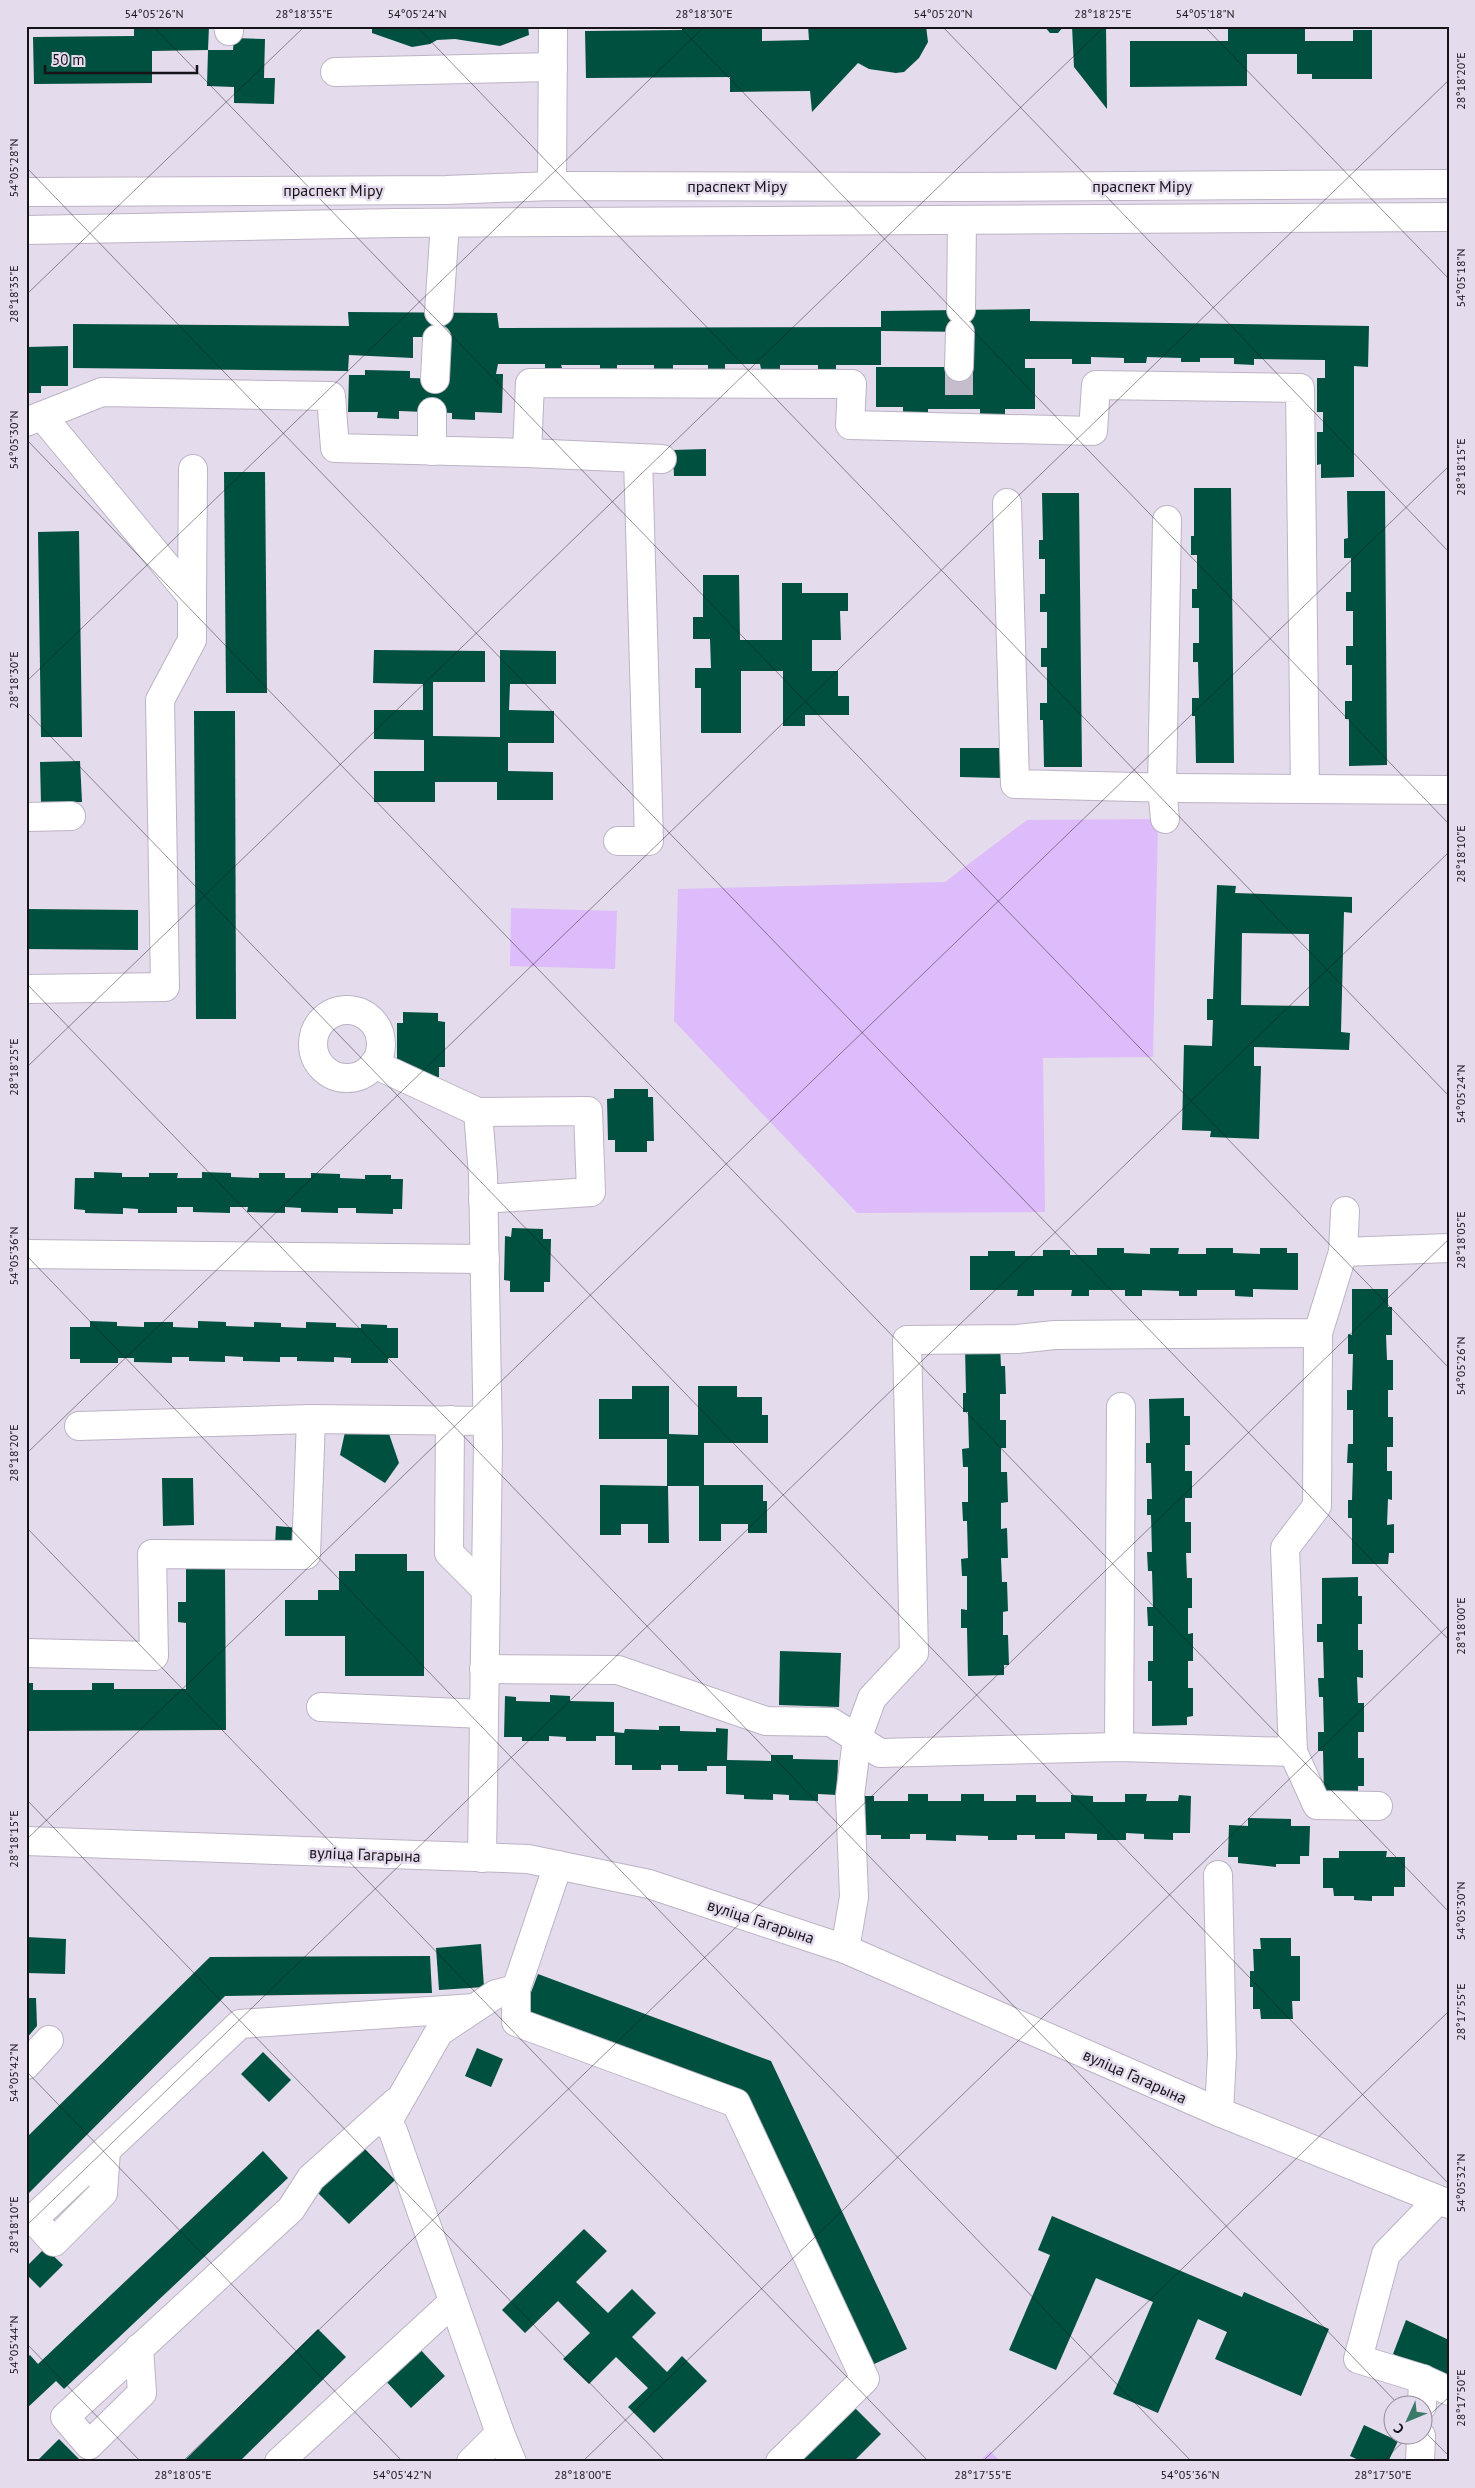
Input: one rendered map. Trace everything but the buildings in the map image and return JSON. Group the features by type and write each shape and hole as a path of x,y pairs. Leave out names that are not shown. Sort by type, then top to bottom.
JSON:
{"main road":[{"path":"552,186 553,26"},
{"path":"335,72 553,67"},
{"name":"праспект Міру","path":"26,192 446,190 552,186 962,187 1449,184"},
{"path":"959,367 962,187"},
{"path":"435,379 446,190"},
{"name":"праспект Міру","path":"26,230 445,223 1449,217"},
{"path":"527,453 530,383 852,384 850,425 959,418 1093,431 1096,385 1300,388 1305,789"},
{"path":"192,597 34,419 102,392 331,396 335,448 527,453 650,459 649,841 618,841"},
{"path":"432,412 432,450"},
{"path":"26,989 165,987 160,700 192,640 193,468"},
{"path":"1007,503 1015,784 1162,788 1449,790"},
{"path":"1165,819 1162,788 1167,520"},
{"path":"26,817 71,816"},
{"path":"374,1064 478,1112 588,1111 591,1192 484,1199"},
{"path":"478,1112 484,1199 487,1421 482,1858"},
{"path":"1345,1211 1342,1252 1318,1333 1317,1506 1285,1548 1293,1752 1317,1805 1378,1806"},
{"path":"1342,1252 1449,1248"},
{"path":"26,1254 484,1259"},
{"path":"845,1949 854,1897 850,1796 857,1739 872,1698 914,1654 907,1340 1017,1339 1055,1335 1318,1333"},
{"path":"1119,1747 1121,1406"},
{"path":"79,1426 310,1418 487,1421"},
{"path":"26,1653 154,1656 152,1554 306,1555 310,1418"},
{"path":"450,1420 449,1553 486,1590"},
{"path":"484,1669 618,1670 766,1721 831,1722 880,1753 1119,1747 1293,1752"},
{"path":"321,1707 484,1714"},
{"name":"вуліца Гагарына","path":"26,1841 528,1860 649,1884 845,1949 1220,2112 1443,2202"},
{"path":"558,1866 516,1989 516,2022 736,2103 865,2379 780,2462"},
{"path":"1218,1875 1222,2055 1220,2112"},
{"path":"512,2462 393,2131 387,2123 439,2032 496,1994 516,1989"},
{"path":"106,2150 240,2024 475,2008"},
{"path":"26,2065 49,2040"},
{"path":"139,2348 290,2209 311,2178 402,2096"},
{"path":"1443,2202 1386,2254 1358,2359 1423,2392 1449,2391"},
{"path":"279,2462 453,2302"},
{"path":"471,2462 500,2433"},
{"path":"1420,2462 1421,2446"}],"shaded area":[{"path":"1158,819 1153,1057 1043,1058 1045,1212 857,1213 674,1021 678,889 945,882 1027,820"},
{"path":"511,908 617,911 615,969 510,966"},
{"path":"990,2451 1001,2462 979,2462"}],"tunnel":[{"path":"959,367 959,409"}]}
